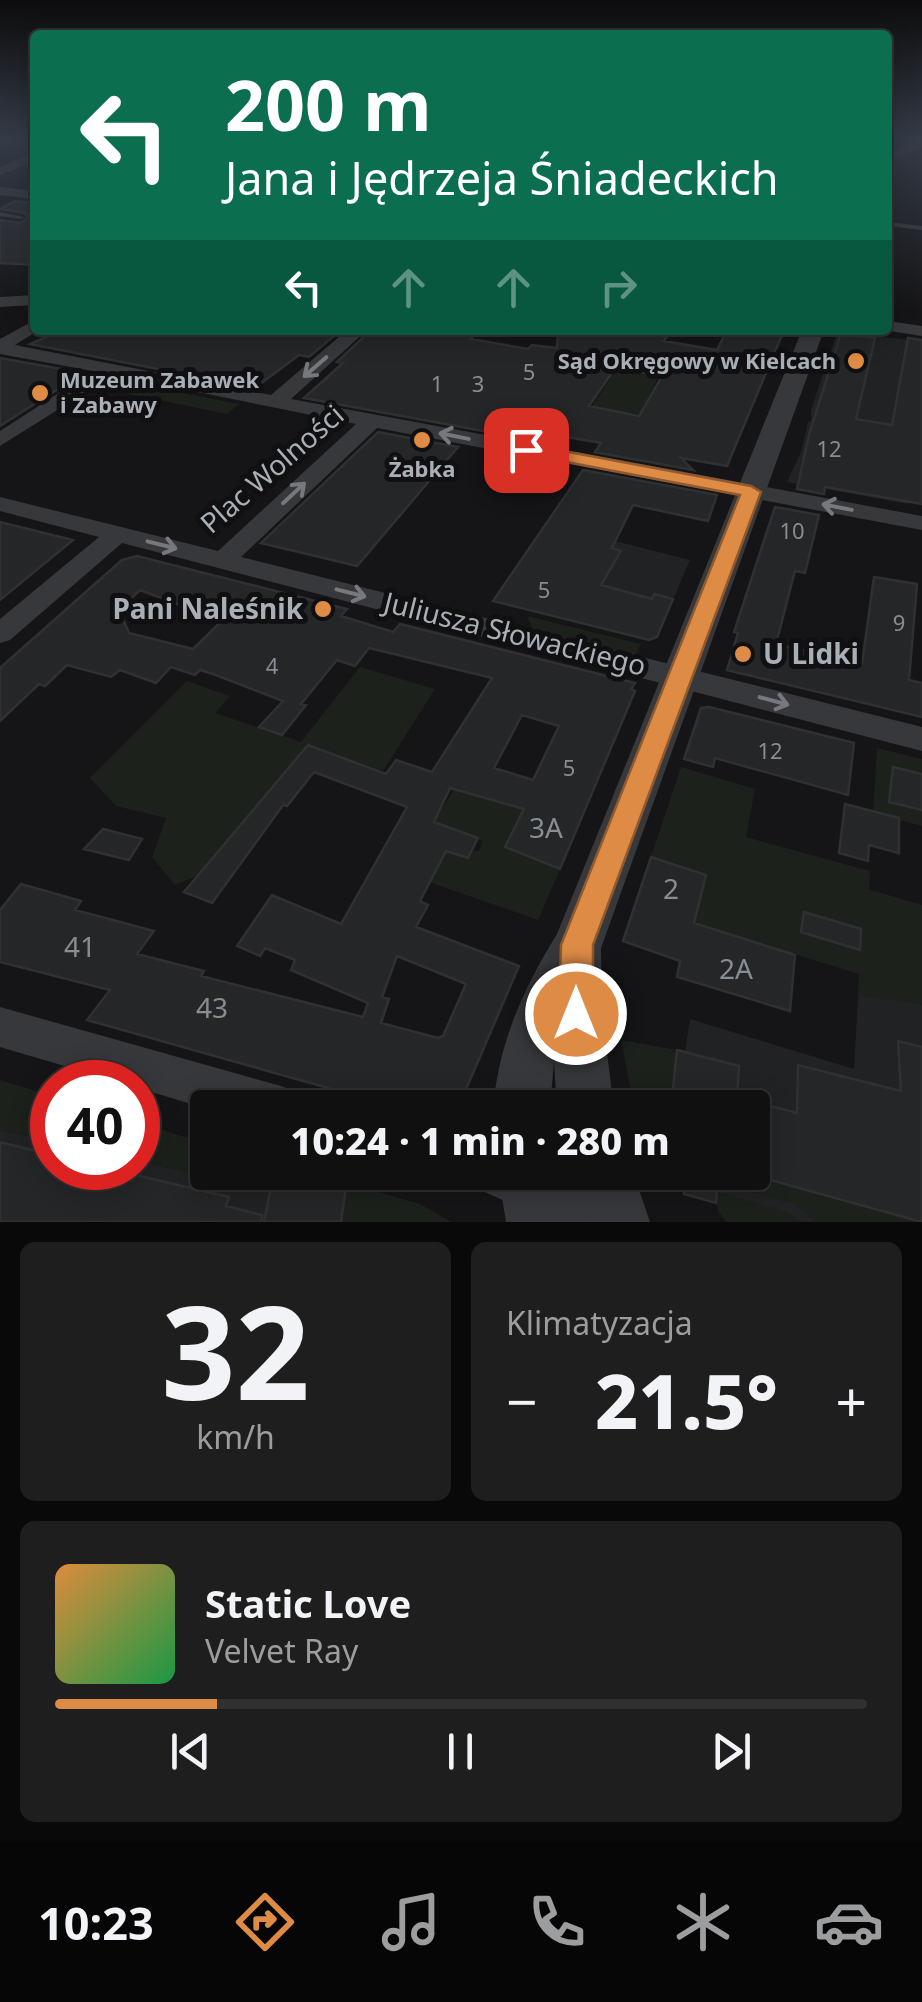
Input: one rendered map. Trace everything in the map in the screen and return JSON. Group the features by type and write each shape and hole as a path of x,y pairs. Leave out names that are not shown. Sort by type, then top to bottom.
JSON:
{"street":[{"path":"0,302 30,300"},
{"path":"892,327 922,331"},
{"path":"0,348 30,328"},
{"path":"276,402 352,335"},
{"path":"524,1090 529,1037 577,945 810,335"},
{"name":"Plac Wolności","path":"0,348 372,421"},
{"path":"0,440 110,369"},
{"path":"372,421 922,523"},
{"name":"Plac Wolności","path":"0,504 223,560 372,421"},
{"path":"0,634 117,534"},
{"name":"Juliusza Słowackiego","path":"223,560 922,739"},
{"path":"577,945 576,1014 584,1090"},
{"path":"0,1028 218,1090"},
{"path":"526,1190 608,1222"},
{"path":"609,1190 619,1222"}],"lane":[{"path":"0,214 21,217"},
{"path":"892,224 922,225"}],"shaded area":[{"path":"836,335 922,341 909,504 787,482 801,452"},
{"path":"595,366 658,377 641,414 590,409 610,379 589,374"},
{"path":"110,380 239,404 227,414 110,390 104,385"},
{"path":"548,524 690,560 657,637 649,640 493,601"},
{"path":"527,616 641,644 635,656 533,631"},
{"path":"360,667 435,689 383,771 308,745 199,875 175,885 152,857 166,818 116,806 90,778 187,681 230,696 215,713 301,742"},
{"path":"877,748 922,759 922,826 873,813"},
{"path":"681,767 755,789 746,837 870,871 869,890 922,905 922,1005 858,995 859,974 694,923 651,857"},
{"path":"454,789 524,809 505,847 560,869 538,920 429,882 446,851 479,851 483,841 445,826 427,833"},
{"path":"864,888 922,905 922,1222 726,1222 716,1203 684,1194 684,1190 770,1190 770,1090 673,1090 677,1050 685,1051 690,1019 854,1069"},
{"path":"621,1040 677,1050 673,1090 631,1090"},
{"path":"0,1080 30,1089 30,1136 0,1130"},
{"path":"160,1129 190,1139 190,1173 160,1166"},
{"path":"0,1130 30,1136 30,1190 160,1190 160,1166 190,1173 190,1190 369,1190 420,1204 451,1222 0,1222"},
{"path":"770,1180 916,1222 816,1222 795,1205 745,1190 770,1190"},
{"path":"348,1190 370,1190 420,1204 451,1222 341,1222"},
{"path":"717,1192 787,1212 802,1222 726,1222 718,1211"}],"building":[{"path":"15,201 30,203 30,265 0,263 0,220 20,223 28,218 25,213 0,209"},
{"path":"51,335 335,335 309,357 299,355 255,388 30,344"},
{"path":"366,335 475,335 471,339 528,349 532,345 557,348 558,335 668,335 664,341 717,350 724,335 782,335 727,466 681,458 693,470 595,452 601,443 544,433 538,441 304,398 343,363 337,362","holes":["615,368 662,376 639,416 589,406"]},
{"path":"840,335 875,338 856,419 892,425 908,338 922,340 922,504 825,487 824,494 797,489 809,435"},
{"path":"0,358 83,373 0,426"},
{"path":"378,432 458,447 357,566 261,543"},
{"path":"583,470 717,495 708,521 633,505 612,548 621,551 601,585 652,599 654,594 673,599 657,637 649,640 493,601"},
{"path":"775,507 819,515 805,573 795,571 776,644 862,664 874,577 917,584 909,680 922,683 922,717 727,670 738,633 734,632"},
{"path":"0,522 73,540 0,600"},
{"path":"137,556 347,609 341,616 393,632 400,624 635,683 631,689 635,691 560,869 505,847 524,809 450,788 434,822 478,838 468,858 446,851 420,901 428,905 416,927 519,966 466,1090 335,1090 87,1020 110,990 0,962 0,910 21,884 81,901 75,910 154,931 137,954 204,971 201,976 363,1017 368,1003 291,970 295,960 265,948 260,956 237,946 272,895 341,924 407,807 314,772 287,806 283,805 212,903 184,892 308,745 386,774 396,760 432,772 492,678 369,648 355,666 337,660 301,704 306,705 282,735 259,727 283,701 200,670 195,675 171,667 156,683 120,670 111,677 67,665 45,686 39,684 0,721 0,668 122,560","holes":["140,590 179,605 188,602 231,612 193,649 129,633 119,610","522,715 559,726 533,780 494,768","397,956 466,984 443,1036 381,1023 389,999 382,997"]},
{"path":"701,708 854,743 848,795 715,758 713,767 684,759"},
{"path":"893,767 922,774 922,810 889,802"},
{"path":"845,804 899,818 899,853 869,845 868,861 839,853"},
{"path":"103,829 142,839 129,860 84,849"},
{"path":"651,857 706,875 694,923 795,955 790,1011 677,977 680,961 623,941"},
{"path":"804,912 861,929 860,950 801,932"},
{"path":"898,1041 922,1047 922,1222 770,1180 770,1106 797,1113 798,1065 901,1091"},
{"path":"677,1050 739,1066 737,1090 673,1090"},
{"path":"0,1142 30,1150 30,1190 160,1190 160,1181 229,1197 226,1206 262,1215 261,1222 0,1222"},
{"path":"270,1190 345,1190 341,1222 264,1222"},
{"path":"684,1190 717,1190 716,1203 684,1194"}],"place":[{"name":"Sąd Okręgowy w Kielcach","path":"856,361"},
{"name":"Muzeum Zabawek i Zabawy","path":"40,393"},
{"name":"Żabka","path":"422,440"},
{"name":"Pani Naleśnik","path":"323,609"},
{"name":"U Lidki","path":"743,654"}],"route":[{"path":"526,450 751,492 577,945 576,1014"}]}
